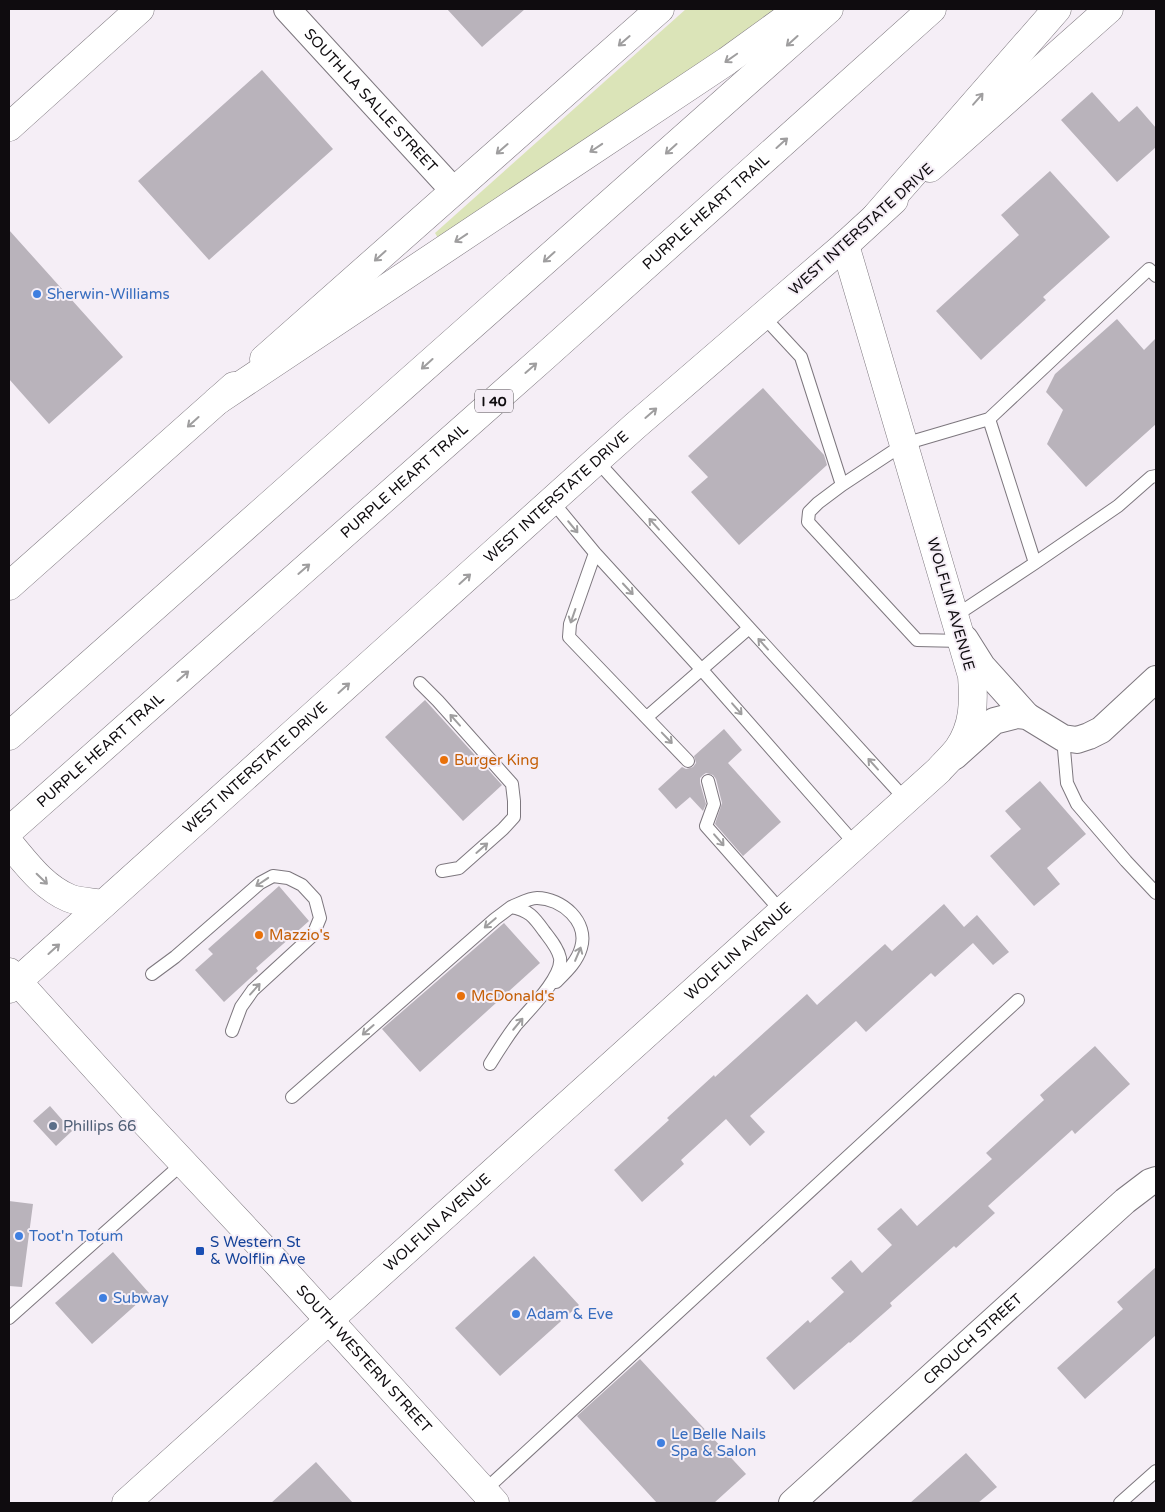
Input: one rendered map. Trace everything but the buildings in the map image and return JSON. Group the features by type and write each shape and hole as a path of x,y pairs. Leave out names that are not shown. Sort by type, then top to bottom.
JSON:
{"main road":[{"path":"9,127 140,9"},
{"path":"12,577 217,401 660,9"},
{"path":"217,401 727,61 799,9"},
{"path":"9,736 829,9"},
{"name":"PURPLE HEART TRAIL","path":"9,831 932,9"},
{"path":"877,215 1057,9"},
{"name":"WEST INTERSTATE DRIVE","path":"12,981 103,904 597,461 845,246 877,215 1110,9"},
{"name":"WOLFLIN AVENUE","path":"126,1503 906,800 939,770 958,748 970,726 974,702 972,676 845,246"},
{"path":"9,843 42,880 54,890 70,899 103,904"},
{"name":"SOUTH WESTERN STREET","path":"12,981 266,1252 489,1497"}],"street":[{"name":"SOUTH LA SALLE STREET","path":"287,9 454,191"},
{"path":"958,627 982,666 1027,716 1063,738 1077,740 1101,730 1156,679"},
{"path":"939,770 994,721 1017,715 1027,716"},
{"name":"CROUCH STREET","path":"792,1503 1125,1201 1150,1182 1156,1180"}],"lane":[{"path":"1156,276 1149,269 989,419 904,444 818,503 809,512 808,522 916,640 958,627 1035,563 1118,506 1151,478 1156,476"},
{"path":"763,316 801,357 842,485"},
{"path":"989,419 1035,563"},
{"path":"597,461 906,800"},
{"path":"552,501 595,553 702,670 856,844"},
{"path":"595,553 570,624 569,637 688,761"},
{"path":"646,717 749,628"},
{"path":"420,683 512,784 514,801 514,817 503,829 459,868 442,872"},
{"path":"1063,738 1067,784 1077,804 1126,862 1156,893"},
{"path":"708,781 714,804 706,826 782,912"},
{"path":"152,974 175,957 260,883 273,876 288,878 302,885 315,899 320,918 313,935 253,990 241,1008 232,1031"},
{"path":"292,1098 494,919 511,907 535,898 550,900 568,909 582,927 582,947 574,962 516,1025 490,1064"},
{"path":"511,907 524,910 538,922 552,942 560,959 558,971 536,1004"},
{"path":"489,1497 1018,1000"},
{"path":"9,1318 183,1163"},
{"path":"1120,1503 1156,1471"}],"green space":[{"path":"686,9 777,9 630,116 441,243 435,233"}],"place":[{"name":"Sherwin-Williams","path":"37,294"},
{"name":"Burger King","path":"444,760"},
{"name":"Mazzio's","path":"259,935"},
{"name":"McDonald's","path":"461,996"},
{"name":"Phillips 66","path":"53,1126"},
{"name":"Toot'n Totum","path":"19,1236"},
{"name":"S Western St & Wolflin Ave","path":"200,1251"},
{"name":"Subway","path":"103,1298"},
{"name":"Adam & Eve","path":"516,1314"},
{"name":"Le Belle Nails Spa & Salon","path":"661,1443"}]}
